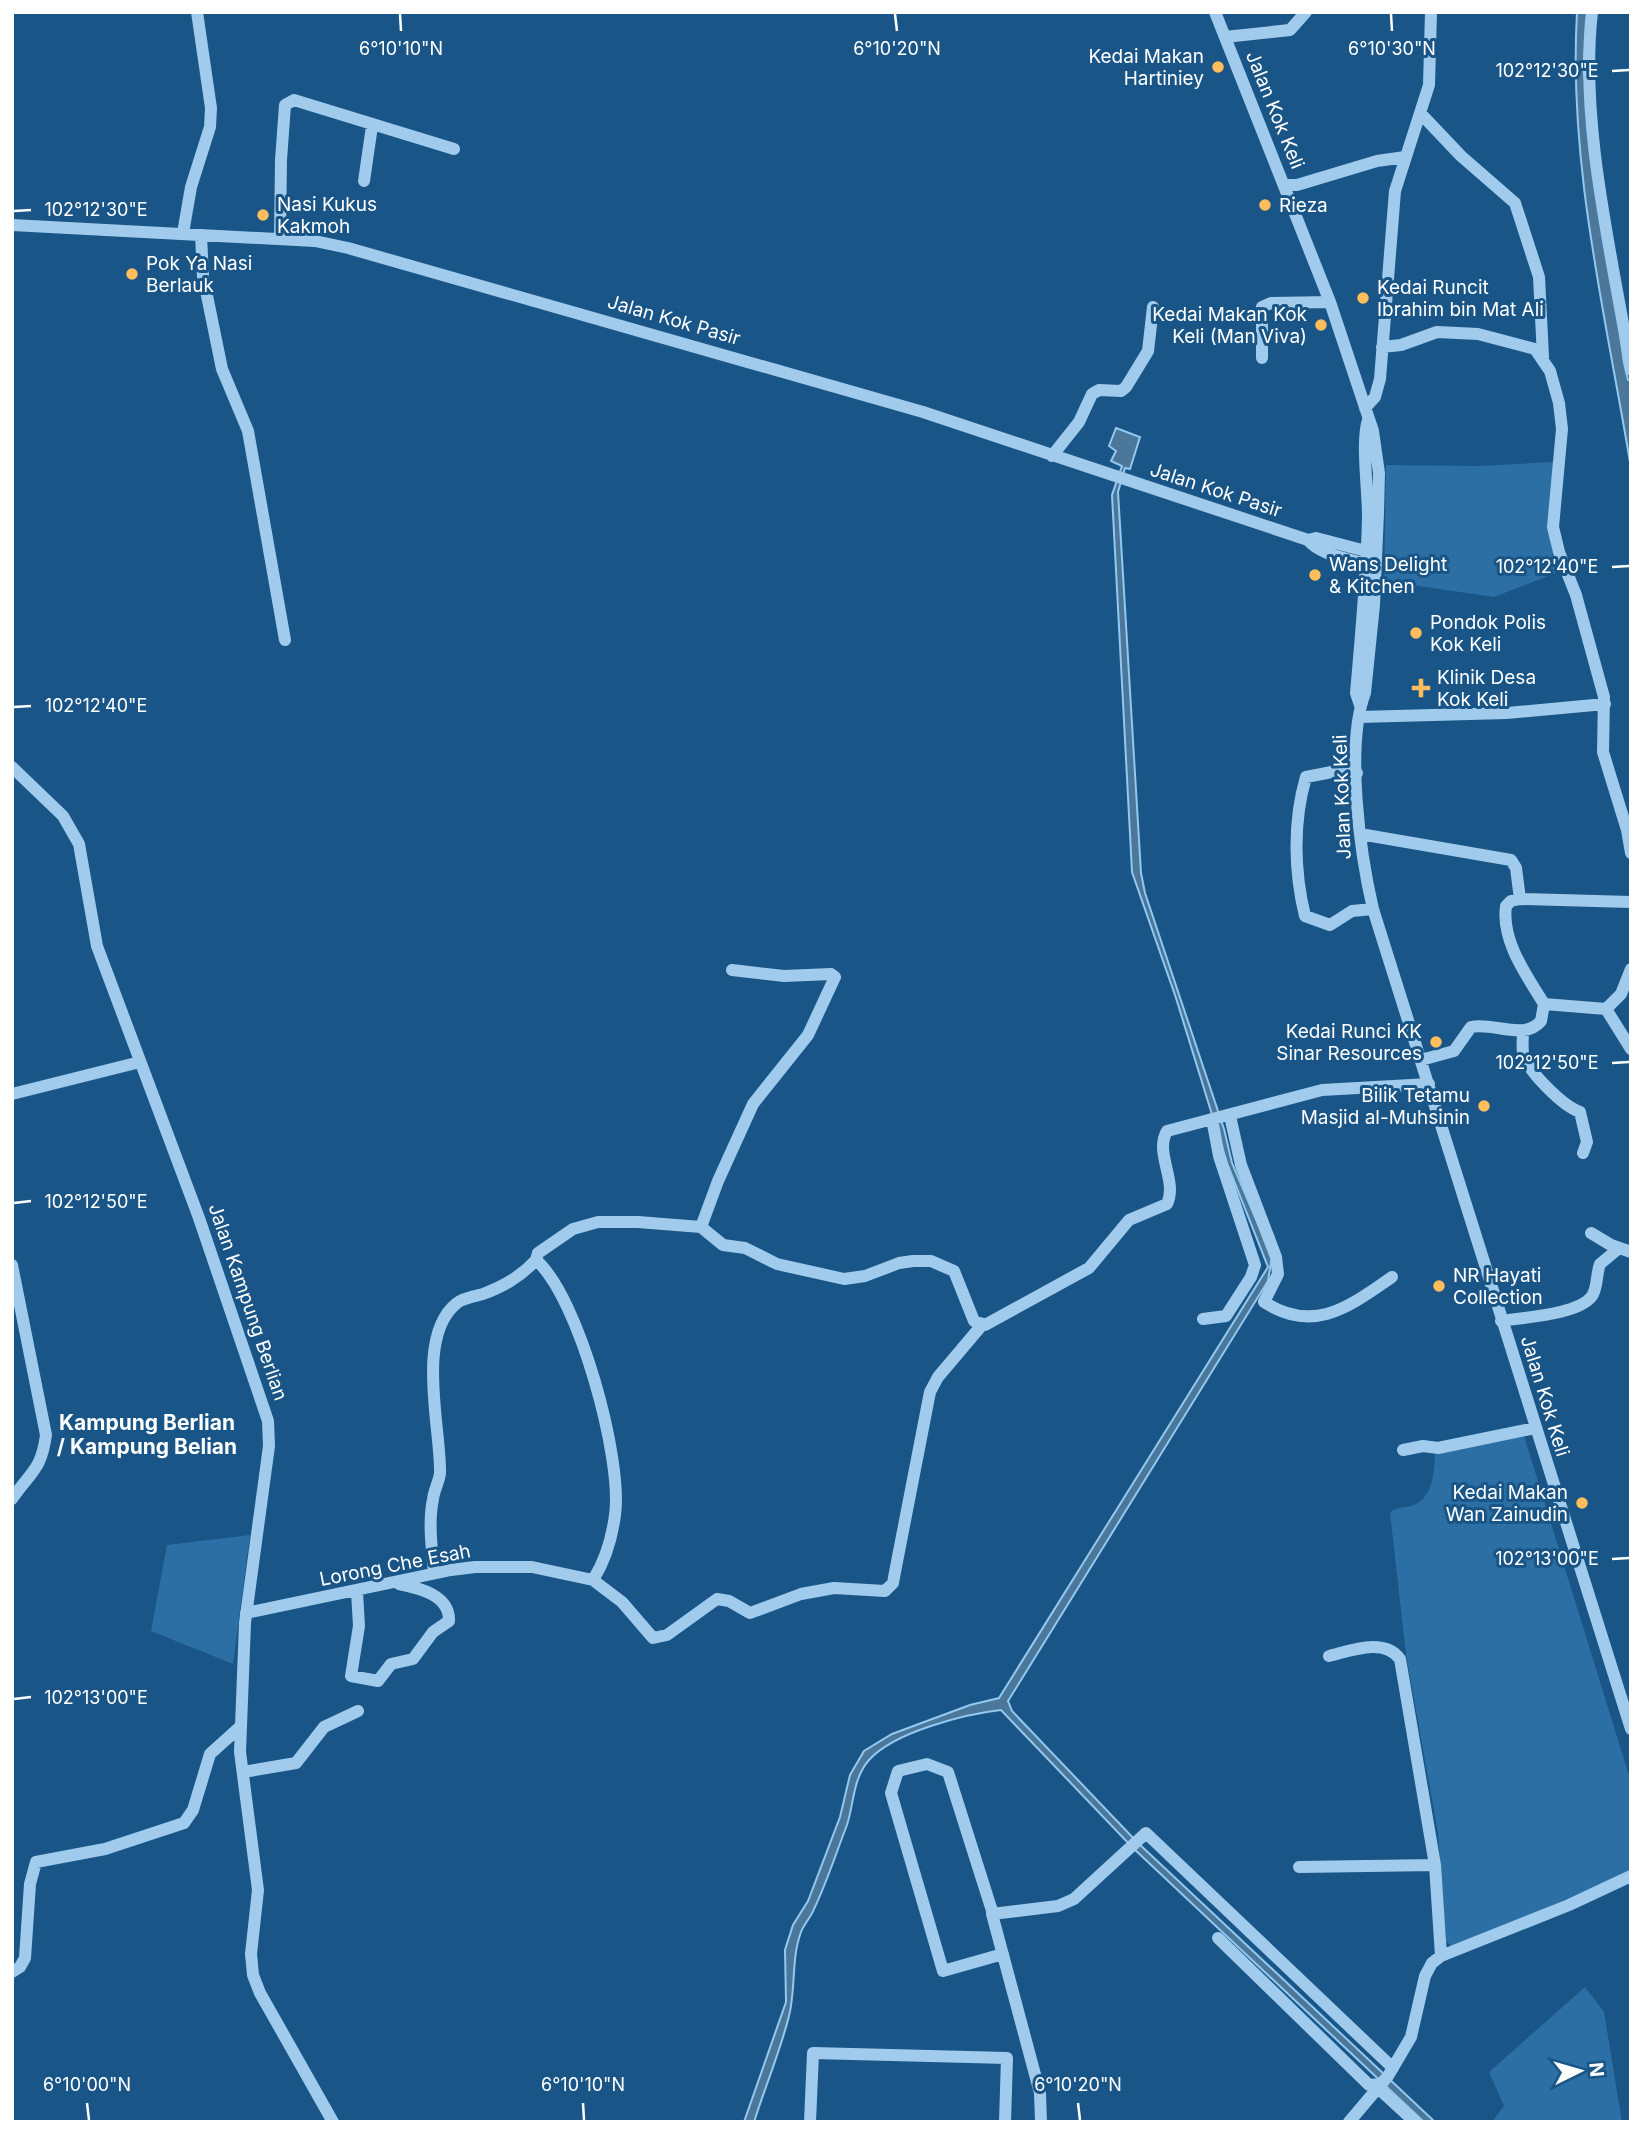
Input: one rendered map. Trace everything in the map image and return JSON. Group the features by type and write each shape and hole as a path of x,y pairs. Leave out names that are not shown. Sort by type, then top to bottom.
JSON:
{"street":[{"path":"183,233 191,187 210,127 211,108 197,12"},
{"name":"Jalan Kok Keli","path":"1216,12 1330,302 1373,431 1379,473 1374,605 1365,693 1359,711"},
{"path":"1225,37 1290,30 1306,12"},
{"path":"1366,414 1378,387 1395,191 1422,115 1431,75 1432,12"},
{"path":"1592,12 1588,57 1591,117 1631,370"},
{"path":"281,239 281,160 285,105 294,100 454,149"},
{"path":"1422,115 1461,156 1515,203 1541,293 1540,328 1544,360"},
{"path":"364,181 372,126"},
{"path":"1285,185 1297,185 1377,161 1405,157"},
{"name":"Jalan Kok Pasir","path":"12,225 281,239 348,248 910,408 1308,540 1313,546 1367,558"},
{"path":"201,235 203,276 222,369 248,430 285,640"},
{"path":"1262,358 1262,307 1271,303 1330,302"},
{"path":"1052,456 1079,422 1092,394 1099,390 1121,391 1126,387 1149,351 1153,307"},
{"path":"1382,347 1401,345 1437,332 1466,332 1529,346 1539,351 1553,377 1561,416 1553,516 1555,539 1576,595 1605,704 1603,752 1629,829 1631,853"},
{"name":"Jalan Kok Keli","path":"1366,414 1363,432 1368,479 1368,523 1356,693 1359,711 1357,772 1360,834 1373,909 1631,1729"},
{"path":"1374,605 1370,593 1367,558 1378,513"},
{"path":"1365,588 1354,569 1334,549 1356,540 1368,523"},
{"path":"1359,711 1507,713 1605,704"},
{"name":"Jalan Kampung Berlian","path":"12,767 63,817 79,844 97,946 199,1218 268,1421 269,1446 246,1613 241,1726 243,1772 258,1890 251,1954 253,1975 333,2122"},
{"path":"1357,772 1337,771 1306,777 1297,844 1300,892 1305,916 1330,925 1340,916 1373,909"},
{"path":"1360,834 1511,860 1516,868 1520,899"},
{"path":"1421,1060 1454,1051 1471,1027 1481,1024 1523,1031 1539,1024 1544,1004 1520,963 1507,928 1506,906 1511,901 1631,902"},
{"path":"1606,1009 1620,994 1631,969"},
{"path":"701,1227 718,1181 753,1104 808,1035 835,977 831,974 784,976 732,970"},
{"path":"1544,1004 1606,1009"},
{"path":"1606,1009 1631,1049"},
{"path":"1523,1031 1523,1054 1530,1066 1565,1104 1580,1112 1587,1142 1583,1153"},
{"path":"12,1094 140,1062"},
{"path":"435,1573 430,1527 433,1498 440,1477 434,1424 436,1341 444,1321 458,1302 503,1287 523,1274 536,1260 538,1253 573,1229 598,1223 638,1222 701,1227 723,1245 745,1248 777,1264 844,1279 865,1276 892,1265 914,1261 945,1266 957,1276 974,1321 982,1325 1089,1268 1129,1220 1167,1204 1171,1191 1164,1136 1174,1128 1333,1088 1429,1084"},
{"path":"1230,1116 1241,1165 1276,1257 1278,1274 1264,1302 1285,1313 1326,1316 1341,1312 1392,1277"},
{"path":"1203,1320 1226,1316 1251,1277 1255,1265 1219,1156 1212,1119"},
{"path":"1591,1233 1625,1250"},
{"path":"1502,1321 1583,1305 1595,1290 1600,1264 1625,1250"},
{"path":"536,1260 558,1286 587,1356 615,1466 615,1514 603,1565 593,1580"},
{"path":"12,1265 17,1309 46,1435 43,1458 12,1499"},
{"name":"Lorong Che Esah","path":"246,1613 395,1584 435,1573 475,1567 532,1567 593,1580 622,1602 648,1635 657,1638 667,1635 717,1599 729,1601 750,1613 801,1594 834,1588 885,1591 893,1583 930,1392 938,1377 982,1325"},
{"path":"1404,1450 1423,1446 1438,1448 1535,1429"},
{"path":"357,1591 359,1626 351,1676 379,1681 391,1664 412,1659 433,1632 449,1621 448,1611 439,1600 420,1588 395,1584"},
{"path":"1329,1657 1373,1646 1393,1652 1400,1659 1435,1865 1441,1956"},
{"path":"243,1772 296,1763 324,1727 358,1711"},
{"path":"12,1972 20,1967 25,1958 30,1884 36,1862 105,1849 184,1823 193,1810 210,1754 241,1726"},
{"path":"1003,1954 943,1971 891,1793 898,1771 927,1764 948,1773 993,1914 1040,2093 1041,2122"},
{"path":"993,1914 1058,1906 1074,1899 1146,1833 1385,2079 1415,2122"},
{"path":"1299,1867 1435,1865"},
{"path":"1349,2122 1385,2079 1412,2033 1428,1968 1441,1956 1569,1905 1631,1876"},
{"path":"1218,1938 1369,2085 1385,2079"},
{"path":"810,2122 813,2053 1007,2058 1005,2122"}],"shaded area":[{"path":"1577,12 1589,12 1583,67 1624,363 1628,380 1631,380 1631,468 1591,241 1584,184 1578,127"},
{"path":"1116,428 1140,437 1130,469 1125,468 1118,492 1141,873 1145,893 1224,1129 1232,1163 1272,1257 1268,1281 1008,1701 1012,1711 1137,1842 1435,2122 1424,2122 1132,1847 1001,1710 950,1720 912,1733 880,1750 864,1767 857,1783 847,1825 813,1912 802,1929 798,1942 791,2005 777,2056 754,2122 744,2122 786,2002 785,1950 793,1925 808,1901 840,1817 850,1775 864,1751 892,1734 970,1705 999,1698 1268,1267 1227,1163 1176,998 1132,872 1112,495 1122,466 1111,461 1116,451 1109,446"},
{"path":"1555,462 1548,524 1556,573 1494,597 1384,581 1386,465 1477,466"},
{"path":"1524,1436 1631,1782 1631,1871 1455,1948 1446,1942 1438,1833 1406,1654 1390,1513 1422,1500 1432,1482 1435,1453"},
{"path":"250,1535 233,1664 151,1631 167,1545"},
{"path":"1585,1987 1604,2012 1622,2122 1492,2122 1504,2106 1489,2072"}],"place":[{"name":"Kedai Makan Hartiniey","path":"1218,67"},
{"name":"Rieza","path":"1265,205"},
{"name":"Nasi Kukus Kakmoh","path":"263,215"},
{"name":"Pok Ya Nasi Berlauk","path":"132,274"},
{"name":"Kedai Runcit Ibrahim bin Mat Ali","path":"1363,298"},
{"name":"Kedai Makan Kok Keli (Man Viva)","path":"1321,325"},
{"name":"Wans Delight & Kitchen","path":"1315,575"},
{"name":"Pondok Polis Kok Keli","path":"1416,633"},
{"name":"Klinik Desa Kok Keli","path":"1421,688"},
{"name":"Kedai Runci KK Sinar Resources","path":"1436,1042"},
{"name":"Bilik Tetamu Masjid al-Muhsinin","path":"1484,1106"},
{"name":"NR Hayati Collection","path":"1439,1286"},
{"name":"Kedai Makan Wan Zainudin","path":"1582,1503"}],"district":[{"name":"Kampung Berlian / Kampung Belian","path":"147,1434"}]}
